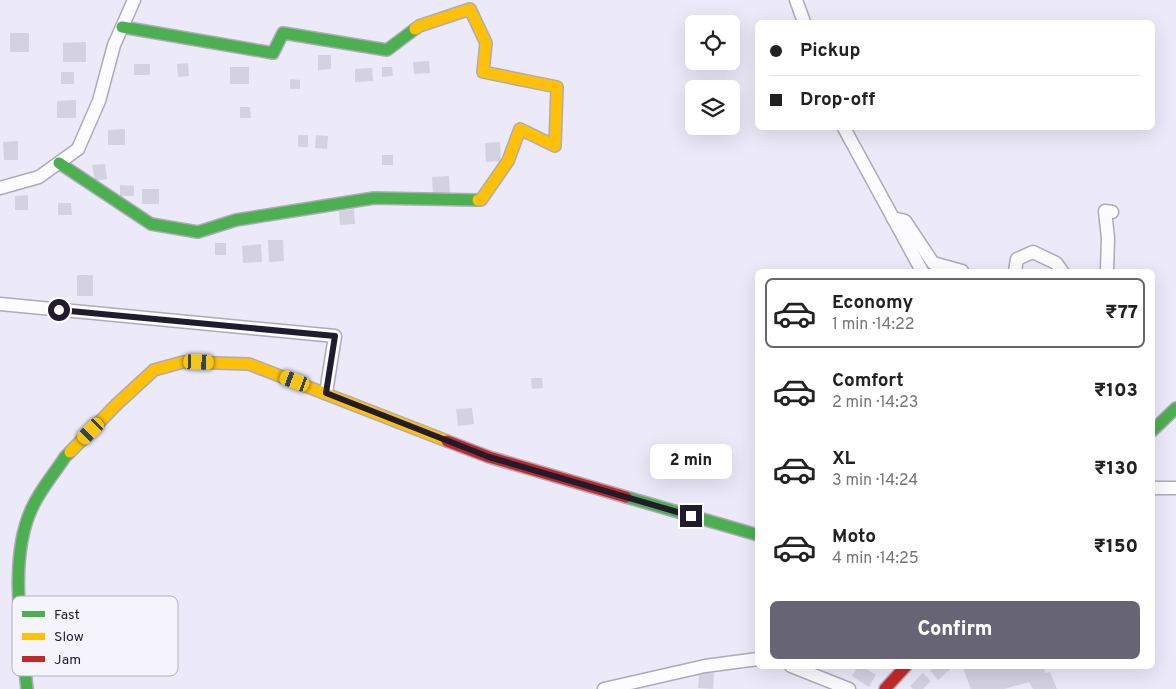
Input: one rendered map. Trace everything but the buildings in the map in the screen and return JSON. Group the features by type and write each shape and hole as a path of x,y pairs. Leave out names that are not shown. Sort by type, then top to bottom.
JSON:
{"street":[{"path":"0,188 39,177 78,149 98,101 114,45 134,0"},
{"path":"796,0 803,20"},
{"path":"59,162 151,224 198,232 236,220 374,198 481,200 508,161 520,129 555,146 558,87 483,72 486,43 470,9 419,26 387,50 282,33 273,53 122,27"},
{"path":"845,130 921,269"},
{"path":"1108,269 1108,238 1105,211 1112,212"},
{"path":"893,218 905,221 933,263 955,269"},
{"path":"1014,269 1017,259 1033,252 1056,263 1060,269"},
{"path":"0,304 335,336 326,393"},
{"path":"19,596 21,541 32,508 65,457 117,404 154,370 182,362 249,364 489,457 755,534"},
{"path":"1155,428 1176,408"},
{"path":"1155,488 1176,488"},
{"path":"604,689 706,666 755,658"},
{"path":"799,669 850,689"},
{"path":"885,689 903,669"},
{"path":"26,676 27,689"}],"traffic: fast":[{"path":"122,27 273,53 283,33 387,50 415,29"},
{"path":"59,163 151,224 198,232 236,220 374,198 478,200"},
{"path":"1155,428 1176,408"},
{"path":"19,596 20,550 32,508 43,488 70,452"},
{"path":"626,497 755,534"},
{"path":"26,676 27,689"}],"traffic: slow":[{"path":"415,29 470,9 486,43 483,72 557,87 555,146 520,129 508,161 481,200 478,200"},
{"path":"70,452 117,404 154,370 183,362 249,364 447,441"}],"traffic: jam":[{"path":"447,441 489,457 626,497"},
{"path":"885,689 903,669"}],"route":[{"path":"59,310 335,336 326,393 489,457 691,516"}]}
